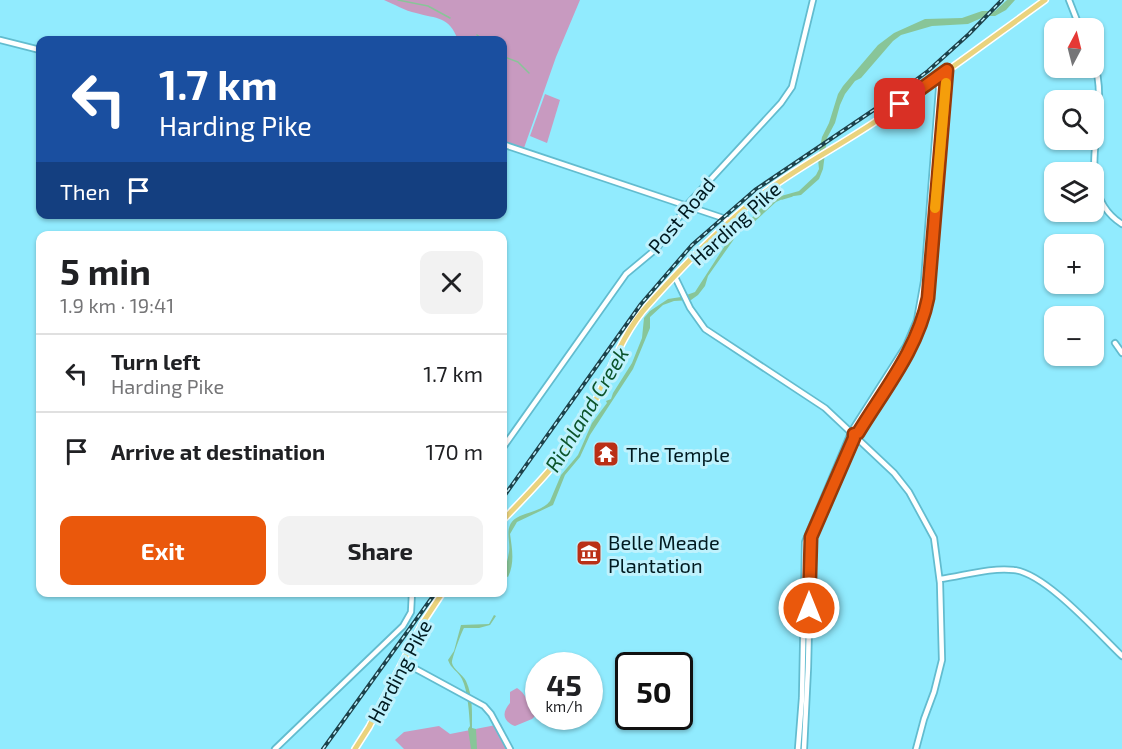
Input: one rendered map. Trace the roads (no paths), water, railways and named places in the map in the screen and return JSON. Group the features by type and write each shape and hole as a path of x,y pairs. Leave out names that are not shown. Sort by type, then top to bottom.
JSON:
{"main road":[{"name":"Harding Pike","path":"507,516 552,468 570,445 591,410 639,316 732,221 760,196 814,158 883,117 1045,0"},
{"name":"Harding Pike","path":"355,749 439,597"}],"street":[{"name":"Post Road","path":"507,442 626,273 656,249 687,205 776,109 792,87 813,0"},
{"path":"1069,0 1076,18"},
{"path":"0,40 36,49"},
{"path":"854,434 853,429 891,376 920,320 927,278 941,103 947,70"},
{"path":"938,76 941,103"},
{"path":"1097,78 1099,100 1095,185 1104,207 1122,224"},
{"path":"507,146 732,221"},
{"path":"675,277 687,302 705,329 825,408 894,473 909,492 934,538 940,579 941,666 916,749"},
{"path":"1115,343 1122,353"},
{"path":"804,749 809,538 850,435 854,434"},
{"path":"940,579 1005,569 1029,573 1050,588 1122,656"},
{"path":"275,749 390,639 408,618 411,597"},
{"path":"798,749 806,659"},
{"path":"403,662 470,697 488,710 510,749"}],"waterway":[{"path":"398,0 428,6 450,18"},
{"path":"507,58 518,62 529,73"},
{"name":"Richland Creek","path":"782,199 792,196"}],"railway":[{"path":"507,492 641,304 692,245 755,190 928,71 1002,0"},
{"path":"323,749 432,597"}],"place":[{"name":"The Temple","path":"606,454"},
{"name":"Belle Meade Plantation","path":"589,553"}]}
